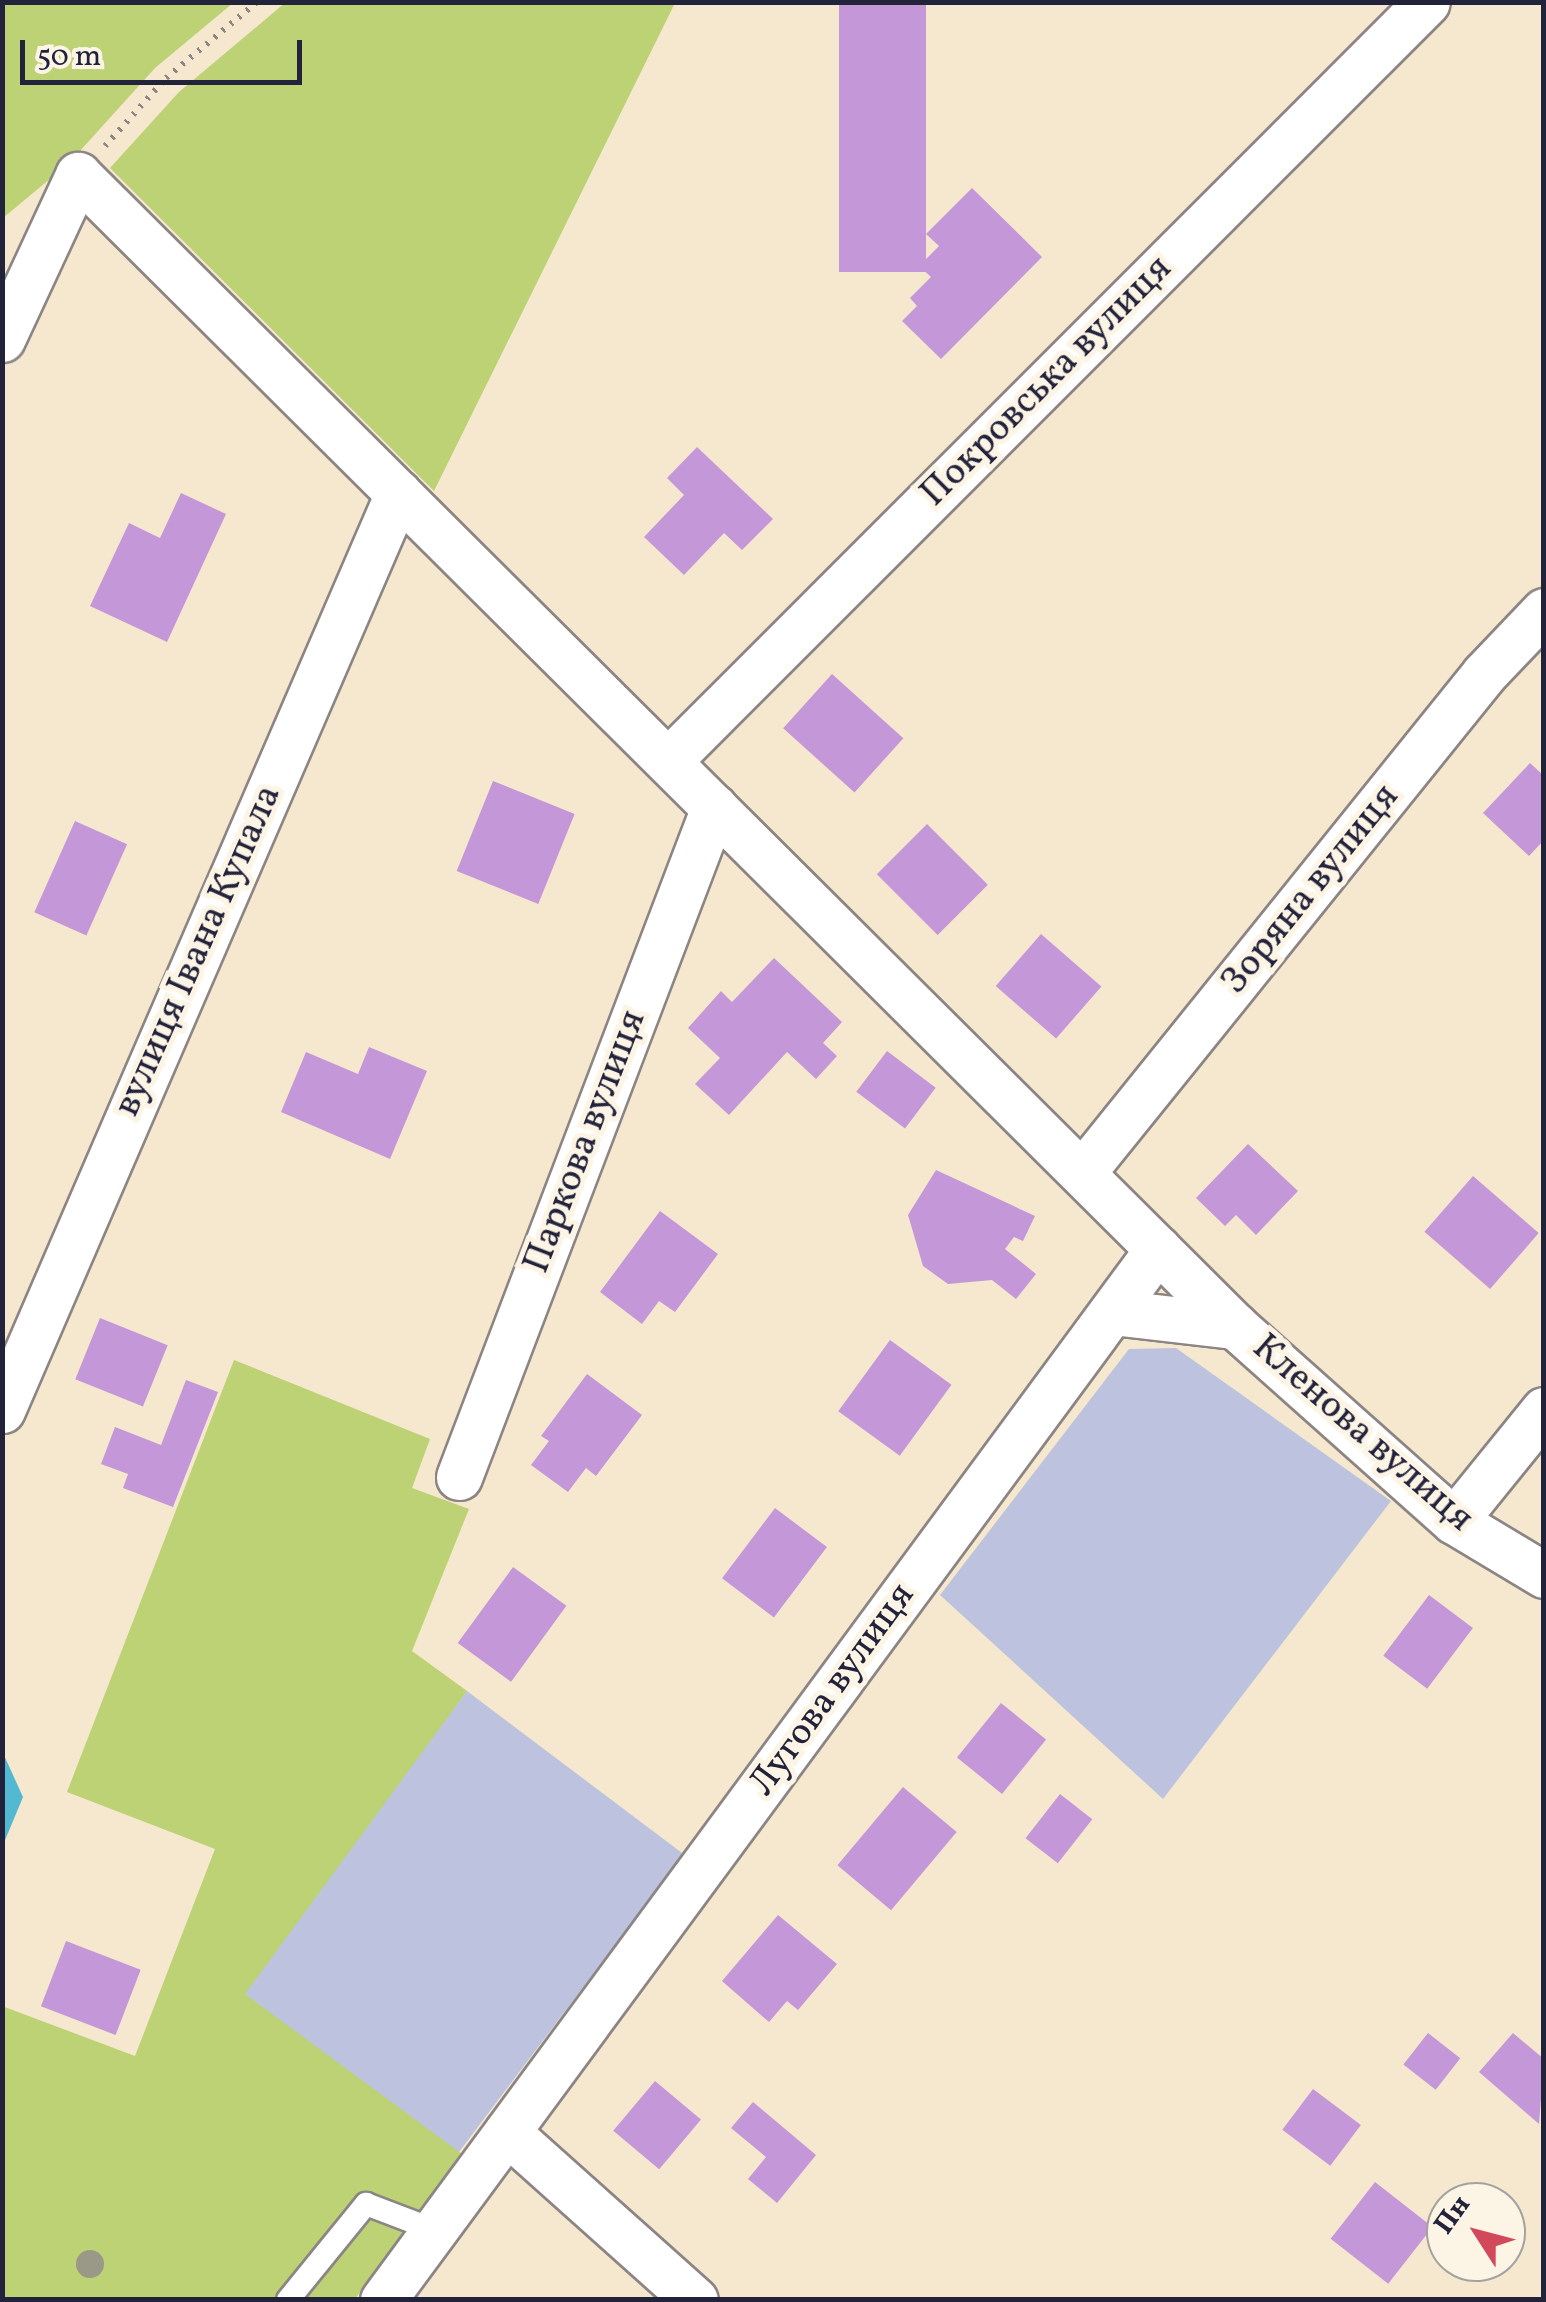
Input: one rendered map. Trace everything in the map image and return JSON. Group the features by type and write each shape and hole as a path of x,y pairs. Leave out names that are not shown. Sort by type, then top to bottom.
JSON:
{"street":[{"name":"Покровська вулиця","path":"668,761 1427,2"},
{"path":"2,339 78,175 1236,1326"},
{"name":"вулиця Івана Купала","path":"2,1410 16,1331 398,493"},
{"name":"Зоряна вулиця","path":"1082,1174 1484,674 1544,611"},
{"name":"Паркова вулиця","path":"459,1477 714,807"},
{"name":"Лугова вулиця","path":"383,2300 1158,1249"},
{"name":"Кленова вулиця","path":"1112,1312 1236,1326 1454,1520 1544,1574"},
{"path":"1454,1520 1544,1410"},
{"path":"507,2132 695,2300"}],"lane":[{"path":"288,2300 366,2204 434,2230"}],"path":[{"path":"78,175 166,78 256,2"}],"shaded area":[{"path":"1176,1348 1391,1501 1163,1799 940,1595 1129,1349"},
{"path":"467,1691 683,1854 457,2154 241,1991"}],"green space":[{"path":"286,2 675,3 434,491 110,168 179,92"},
{"path":"3,3 233,3 155,68 69,163 3,218"},
{"path":"234,1360 430,1439 412,1488 469,1509 412,1651 467,1691 245,1994 462,2154 355,2299 3,2299 2,2006 135,2056 215,1849 67,1792"}],"water":[{"path":"3,1753 23,1797 3,1845"}],"building":[{"path":"839,2 926,2 926,272 839,272"},
{"path":"972,188 1042,257 941,359 902,321 917,306 910,298 931,277 919,266 939,246 926,234"},
{"path":"697,447 773,519 742,550 724,533 684,575 644,537 684,495 667,478"},
{"path":"181,493 226,514 167,642 90,606 129,523 160,538"},
{"path":"832,674 903,738 854,792 783,728"},
{"path":"1530,763 1544,776 1544,840 1529,856 1483,813"},
{"path":"493,781 575,814 538,904 457,871"},
{"path":"75,821 127,844 86,936 34,912"},
{"path":"927,824 988,885 938,935 877,874"},
{"path":"1041,934 1101,986 1056,1039 996,986"},
{"path":"774,958 842,1022 823,1043 837,1056 816,1079 787,1052 729,1115 695,1084 720,1058 688,1028 721,991 732,1002"},
{"path":"369,1047 427,1071 390,1159 281,1112 306,1052 358,1074"},
{"path":"887,1051 936,1088 905,1128 856,1092"},
{"path":"1248,1144 1298,1191 1256,1235 1236,1215 1225,1226 1196,1198"},
{"path":"936,1170 1035,1216 1023,1241 1014,1237 1005,1249 1036,1274 1016,1299 992,1280 948,1284 923,1266 908,1215"},
{"path":"1473,1176 1539,1233 1490,1289 1424,1232"},
{"path":"660,1211 718,1254 675,1312 659,1301 642,1324 600,1292"},
{"path":"100,1318 168,1345 143,1407 75,1379"},
{"path":"890,1340 951,1385 900,1456 838,1411"},
{"path":"587,1374 642,1415 596,1476 586,1468 568,1492 531,1465 549,1441 541,1436"},
{"path":"186,1380 218,1392 173,1507 123,1488 128,1474 101,1464 115,1427 161,1445"},
{"path":"775,1508 827,1547 774,1617 722,1578"},
{"path":"513,1567 566,1606 511,1682 458,1643"},
{"path":"1429,1595 1473,1628 1427,1689 1383,1656"},
{"path":"1001,1703 1046,1740 1002,1794 957,1757"},
{"path":"903,1787 957,1832 891,1910 837,1865"},
{"path":"1060,1794 1092,1819 1058,1863 1026,1838"},
{"path":"778,1915 837,1964 798,2010 787,2001 769,2022 722,1981"},
{"path":"66,1941 141,1970 116,2035 41,2006"},
{"path":"1428,2033 1460,2058 1436,2090 1403,2065"},
{"path":"1513,2033 1544,2059 1539,2124 1479,2072"},
{"path":"655,2081 701,2120 659,2169 613,2131"},
{"path":"1313,2089 1361,2125 1330,2166 1282,2130"},
{"path":"753,2102 816,2155 777,2203 748,2179 766,2157 731,2128"},
{"path":"1375,2182 1426,2222 1426,2235 1388,2284 1331,2239"}]}
